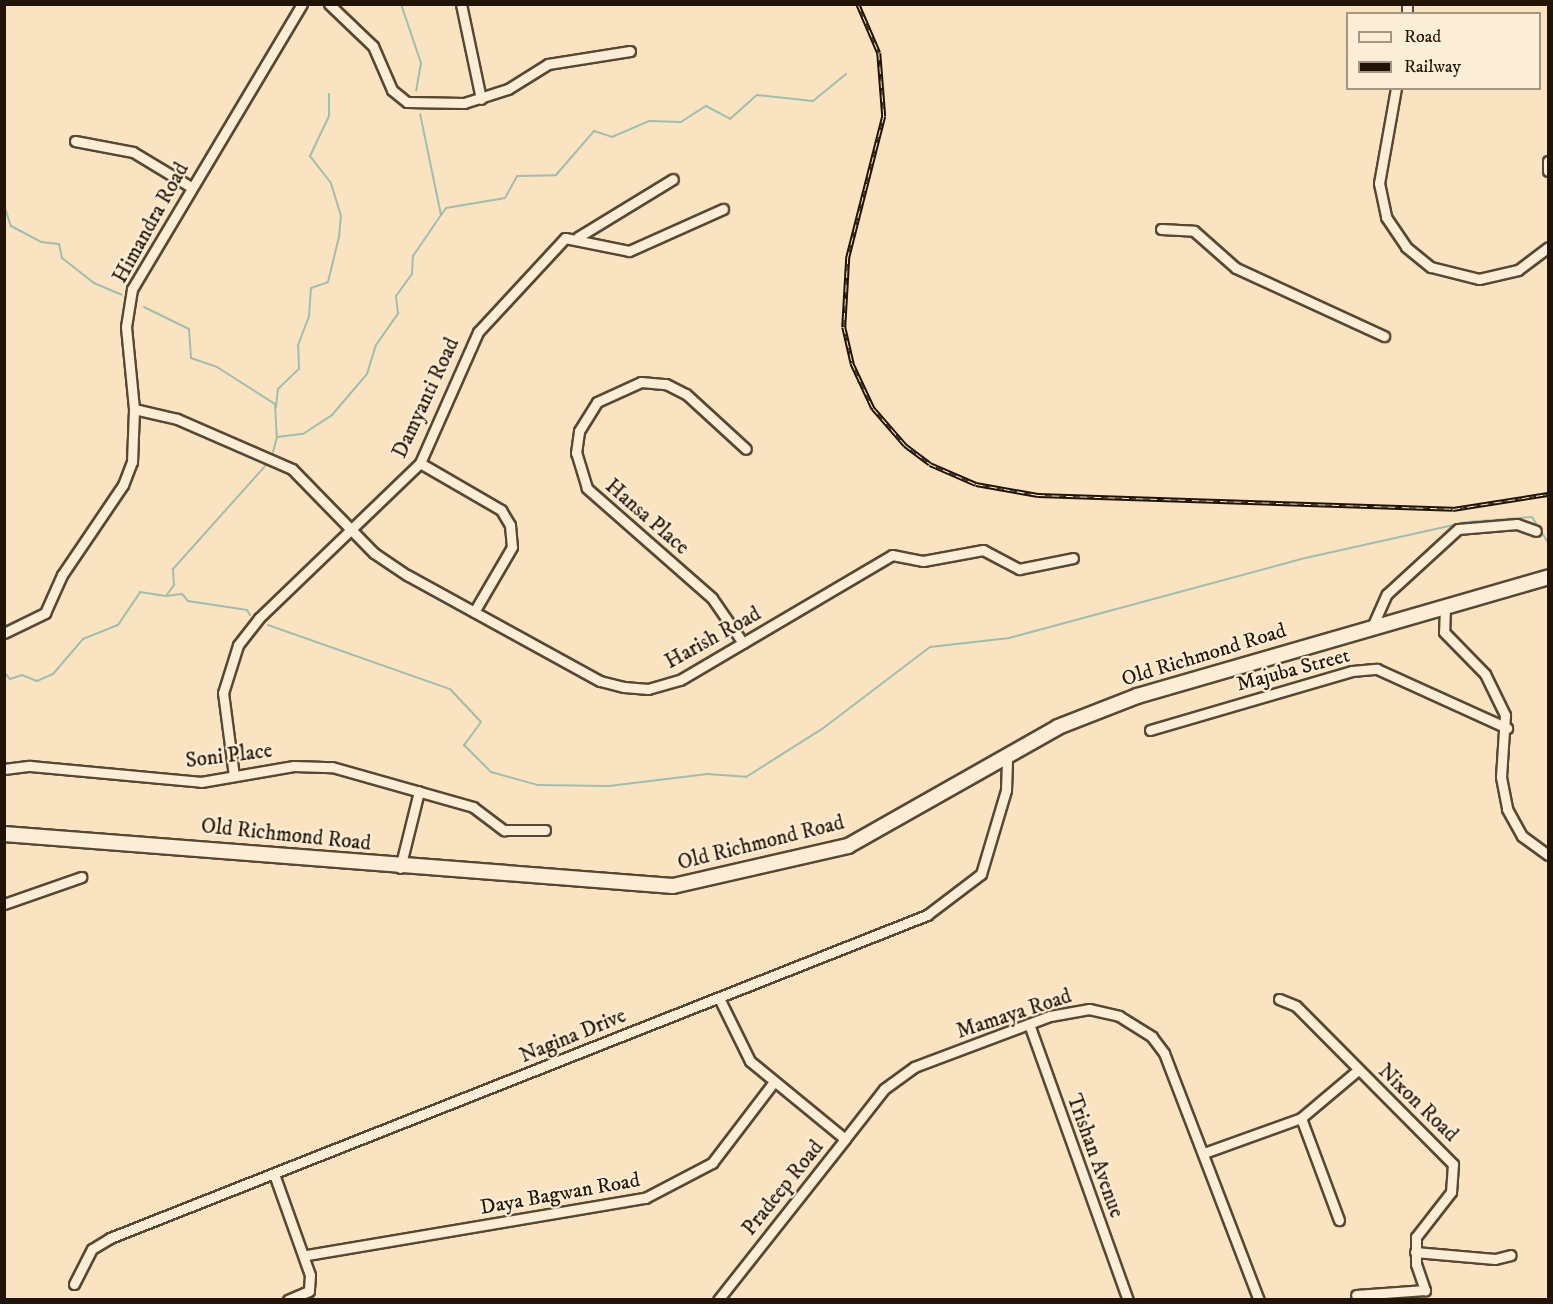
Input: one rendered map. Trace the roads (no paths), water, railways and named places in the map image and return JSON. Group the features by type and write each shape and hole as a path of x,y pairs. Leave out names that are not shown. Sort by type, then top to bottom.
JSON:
{"street":[{"name":"Himandra Road","path":"4,633 45,613 132,462 134,409 126,327 129,298 191,187 302,4"},
{"path":"329,4 373,46 401,99 435,104 481,99 548,64 630,51"},
{"path":"461,4 481,99"},
{"path":"1396,90 1379,183 1386,218 1406,248 1431,267 1479,279 1518,270 1548,247"},
{"path":"75,141 133,152 191,187"},
{"path":"1548,161 1548,171"},
{"name":"Damyanti Road","path":"234,776 223,699 230,661 260,618 353,531 420,463 471,342 559,241 578,237 673,179"},
{"path":"578,237 605,250 629,251 723,208"},
{"path":"1161,229 1194,231 1229,264 1384,336"},
{"name":"Hansa Place","path":"742,643 712,598 587,488 576,453 579,431 597,402 641,382 666,384 686,394 746,449"},
{"path":"134,409 177,419 292,469 353,531"},
{"path":"420,463 495,506 510,525 512,547 474,612"},
{"path":"1372,627 1387,594 1458,529 1517,524 1536,531"},
{"name":"Harish Road","path":"353,531 407,575 600,681 637,688 680,680 899,553 923,561 983,550 1019,569 1073,558"},
{"name":"Old Richmond Road","path":"4,834 400,868 649,886 704,881 848,846 915,812 1007,754 1137,696 1548,577"},
{"path":"1445,607 1444,632 1491,684 1507,728 1501,777 1507,809 1522,836 1548,855"},
{"name":"Majuba Street","path":"1150,730 1352,671 1377,669 1507,728"},
{"name":"Nagina Drive","path":"74,1284 86,1257 100,1243 927,915 975,882 1006,790 1007,754"},
{"name":"Soni Place","path":"4,769 30,766 187,782 294,766 332,767 473,807 504,830 544,830"},
{"path":"400,868 419,791"},
{"path":"4,904 81,877"},
{"name":"Pradeep Road","path":"718,1299 845,1139 773,1083 743,1053 719,998"},
{"name":"Nixon Road","path":"1279,999 1296,1006 1453,1164 1450,1192 1420,1225 1415,1252 1425,1290 1356,1295"},
{"name":"Mamaya Road","path":"845,1139 898,1076 1029,1024 1089,1009 1140,1028 1164,1053 1259,1299"},
{"name":"Trishan Avenue","path":"1029,1024 1128,1299"},
{"path":"1204,1153 1301,1118 1359,1070"},
{"name":"Daya Bagwan Road","path":"307,1255 645,1198 712,1163 773,1083"},
{"path":"1301,1118 1339,1220"},
{"path":"274,1174 307,1255 309,1291 288,1299"},
{"path":"1415,1252 1496,1259 1511,1255"}],"waterway":[{"path":"401,4 421,63 416,91"},
{"path":"441,215 446,208 505,198 517,176 556,175 594,131 612,137 649,121 681,122 706,106 730,119 757,95 813,101 846,74"},
{"path":"276,407 278,389 299,369 298,345 309,316 311,288 328,282 339,237 341,216 331,183 310,156 329,116 329,94"},
{"path":"273,452 277,437 303,434 332,415 367,374 376,345 398,313 396,296 412,274 413,256 441,215 420,114"},
{"path":"4,205 11,226 41,242 59,244 62,258 94,283 122,295"},
{"path":"144,307 189,329 191,358 217,367 275,404 277,437"},
{"path":"4,672 10,679 22,675 37,681 53,674 83,639 118,625 140,592 166,596 174,585 173,569 266,465"},
{"path":"268,625 450,689 481,722 464,745 491,772 538,785 609,786 707,774 746,777 822,729 930,647 1009,638 1301,559 1467,522 1532,517 1548,543"},
{"path":"166,596 182,594 188,601 247,610 250,615"}],"railway":[{"path":"858,4 879,53 884,116 848,257 844,327 852,363 873,408 905,445 930,464 976,484 1038,495 1453,509 1548,494"}]}
